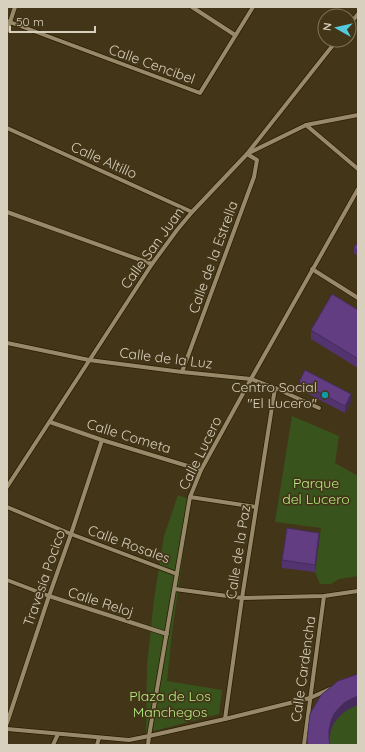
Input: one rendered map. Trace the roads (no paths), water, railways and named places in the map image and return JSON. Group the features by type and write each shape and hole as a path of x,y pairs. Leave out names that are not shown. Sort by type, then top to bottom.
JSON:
{"street":[{"path":"7,31 8,22 15,7"},
{"path":"192,7 235,35 253,7"},
{"name":"Calle Cencibel","path":"8,22 200,93 235,35"},
{"name":"Calle San Juan","path":"7,486 152,264 177,230 247,154 331,48"},
{"path":"247,154 306,125 358,114"},
{"path":"306,125 358,169"},
{"name":"Calle Altillo","path":"7,128 192,212"},
{"name":"Calle de la Estrella","path":"182,372 254,177 257,160 247,154"},
{"name":"Calle Lucero","path":"148,745 190,497 201,470 251,378 358,189"},
{"path":"7,212 152,264"},
{"path":"312,269 358,298"},
{"name":"Calle de la Luz","path":"7,343 89,360 182,372 251,378 319,408"},
{"name":"Calle de la Paz","path":"225,719 242,598 275,388"},
{"name":"Calle Cometa","path":"50,422 102,440 201,470"},
{"name":"Travesía Pocico","path":"7,723 49,596 72,534 102,440"},
{"path":"190,497 256,507"},
{"name":"Calle Rosales","path":"7,507 176,574"},
{"name":"Calle Reloj","path":"7,580 49,596 167,634"},
{"path":"174,589 242,598 324,596 358,591"},
{"name":"Calle Cardencha","path":"304,745 324,596"},
{"path":"7,729 129,740 225,719 310,698 337,685"},
{"path":"53,745 58,734"},
{"path":"97,745 99,738"}],"place":[{"name":"Centro Social \"El Lucero\"","path":"325,395"}],"park label":[{"name":"Parque del Lucero","path":"316,492"},
{"name":"Plaza de Los Manchegos","path":"170,704"}]}
